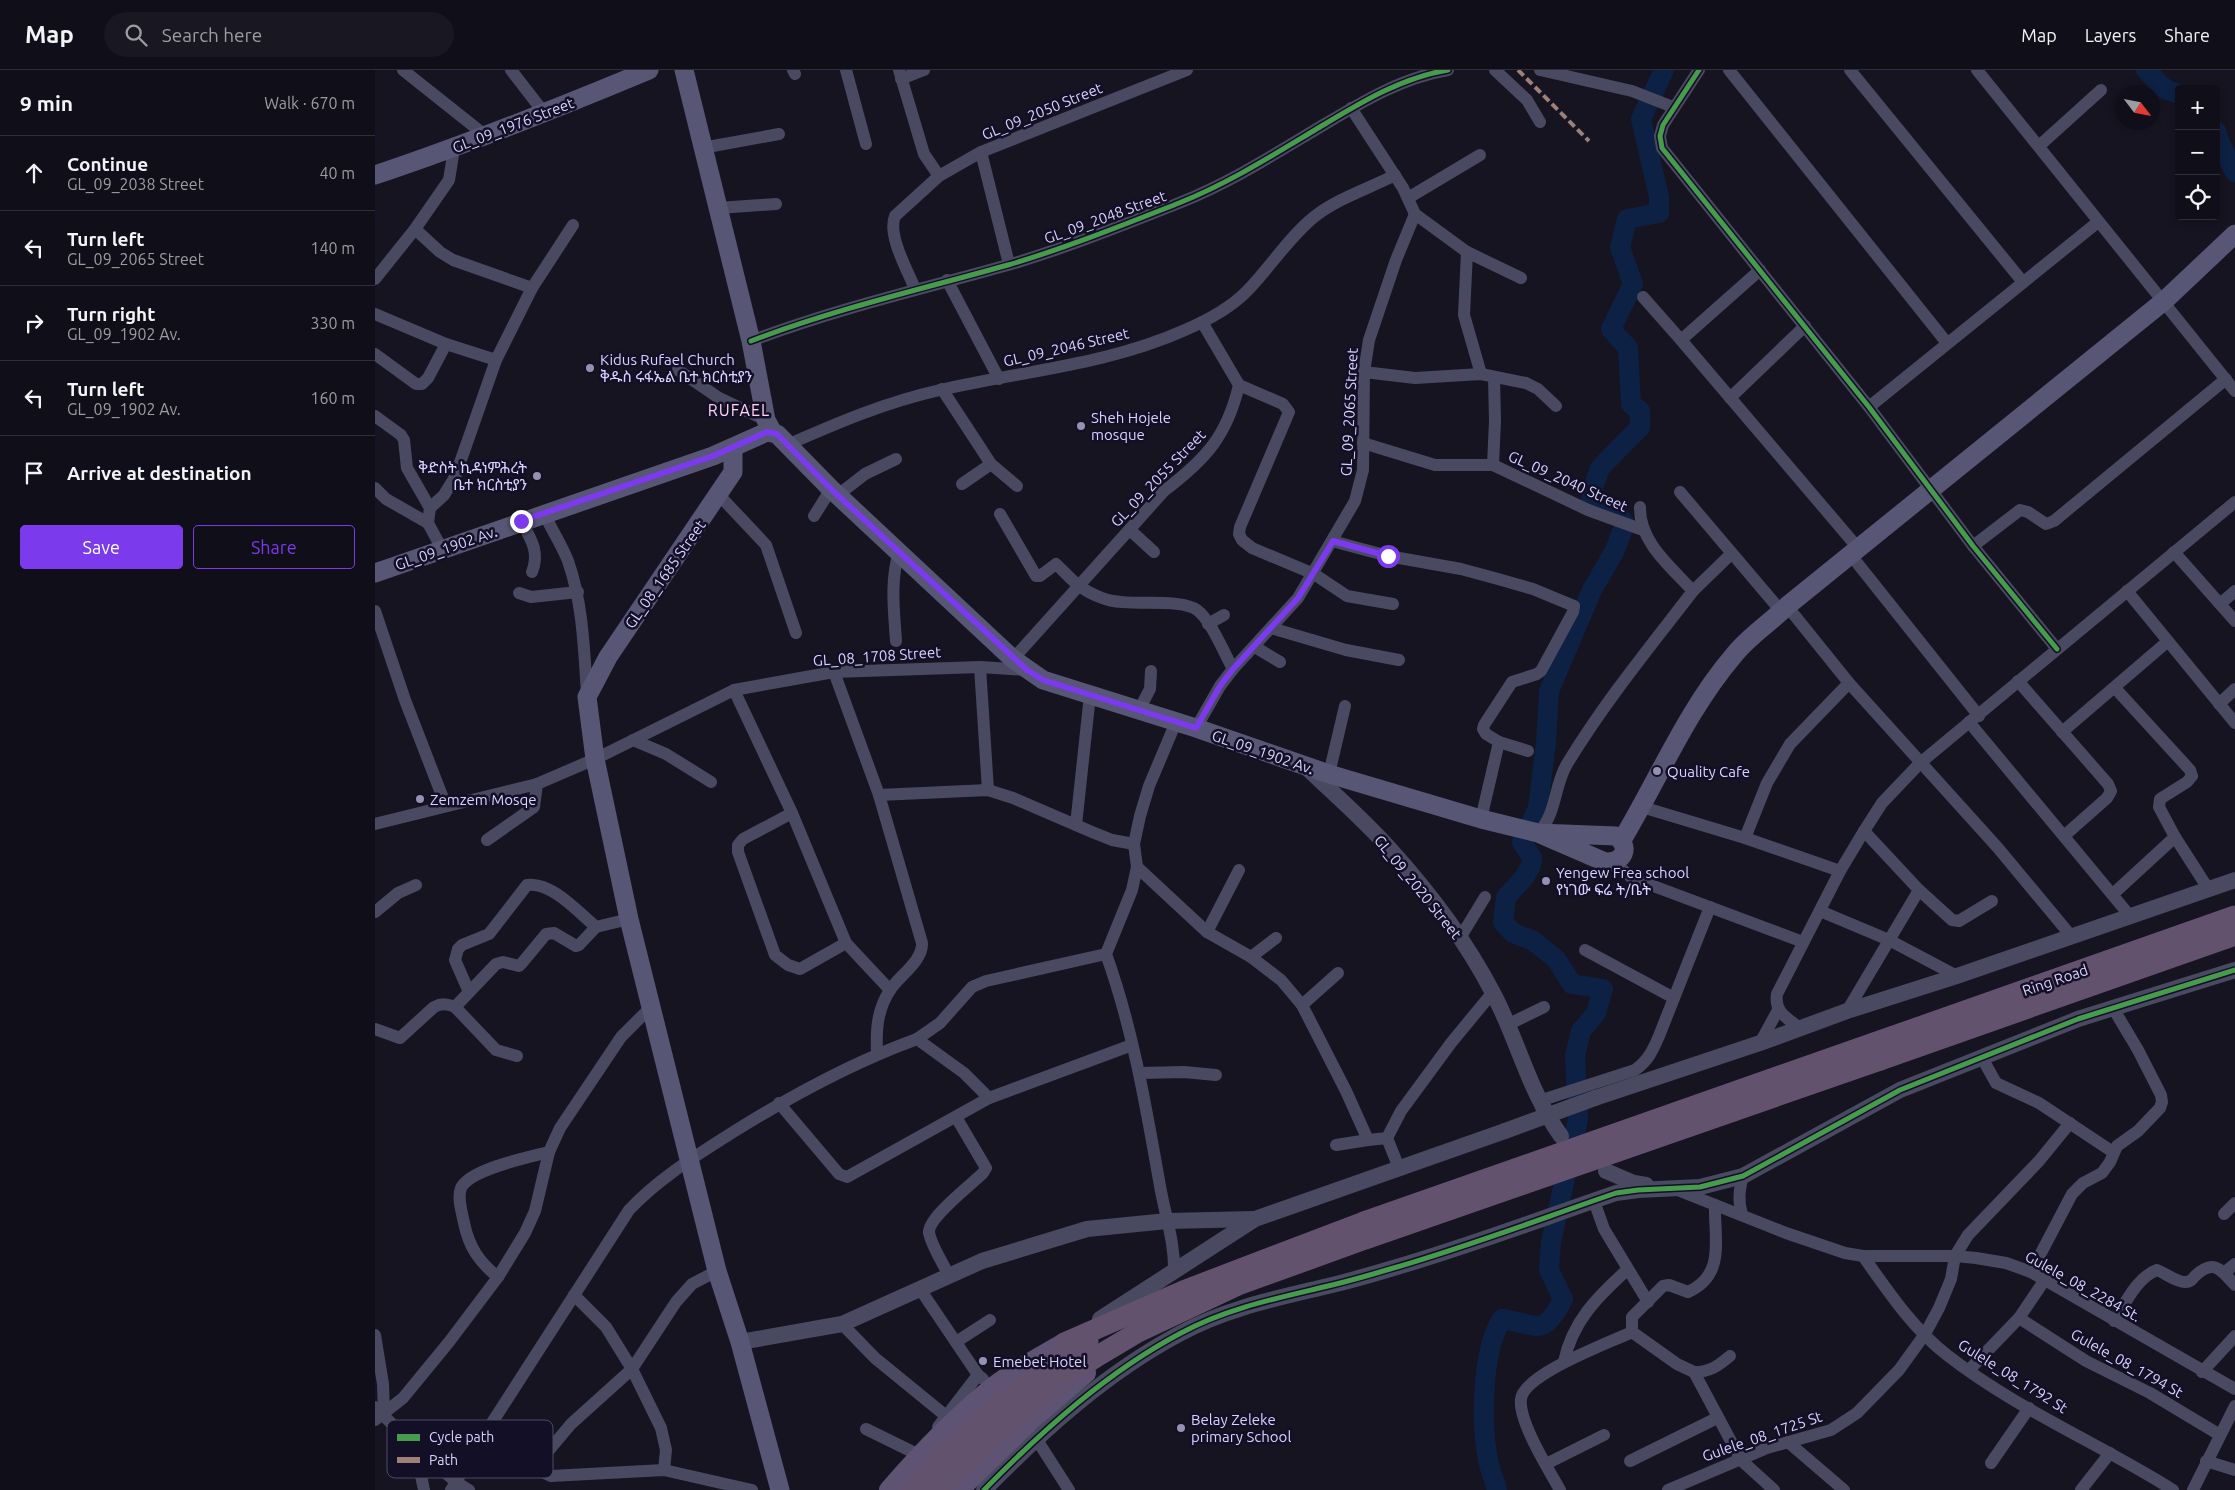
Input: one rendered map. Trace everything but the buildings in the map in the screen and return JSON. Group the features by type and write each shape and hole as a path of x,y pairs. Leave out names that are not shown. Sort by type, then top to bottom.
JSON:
{"highway":[{"name":"Ring Road","path":"1877,1052 2235,916"},
{"name":"Ring Road","path":"1877,1052 2235,935"},
{"path":"1064,1343 1131,1325 1238,1285 1366,1230 1877,1052"},
{"path":"912,1490 950,1450 997,1407 1036,1376 1131,1325"},
{"path":"935,1490 986,1441 1033,1401 1131,1325"}],"main road":[{"name":"GL_09_1976 Street","path":"375,175 455,148 545,114 649,70"},
{"path":"683,70 775,432"},
{"path":"1613,837 1642,807 1689,719 1734,654 1784,608 2164,301 2235,234"},
{"name":"GL_09_1902 Av.","path":"375,573 733,448 767,432 775,432 835,492 1020,665 1043,680 1196,728 1306,767 1481,819 1530,831"},
{"name":"GL_08_1685 Street","path":"587,697 594,679 608,657 733,472 733,448"},
{"path":"587,697 595,759 629,919 717,1271 740,1342 780,1490"},
{"path":"1530,831 1613,837 1625,849 1622,857 1607,860 1530,831"},
{"path":"959,1490 1031,1420 1089,1370 1131,1325"},
{"path":"889,1490 919,1455 952,1422 985,1381 1064,1343"}],"street":[{"path":"403,70 486,136"},
{"path":"511,70 545,114"},
{"path":"846,70 865,144"},
{"path":"924,70 900,74 924,154 939,176"},
{"name":"GL_09_2048 Street","path":"751,341 804,321 1009,264 1179,203 1220,186 1351,108 1396,85 1424,74 1448,70"},
{"path":"1495,70 1527,100 1540,122"},
{"path":"1540,70 1576,74 1632,91 1673,107"},
{"path":"1699,70 1673,107 1663,126 1660,136 1662,148 1761,270 1869,407 1973,546 2057,649"},
{"path":"1729,70 1947,343"},
{"path":"1850,70 2022,281"},
{"path":"1977,70 2235,391"},
{"name":"GL_09_2050 Street","path":"915,290 895,240 892,224 895,216 939,176 981,152 1181,71"},
{"path":"2039,146 2101,90"},
{"path":"1351,108 1395,175 1415,214 1467,252 1521,278"},
{"path":"703,148 779,134"},
{"path":"375,279 415,229 449,180 455,148"},
{"path":"981,152 1009,264"},
{"path":"1408,198 1480,155"},
{"name":"GL_09_2046 Street","path":"775,432 860,414 904,399 942,389 1096,360 1150,344 1202,322 1246,292 1313,218 1323,211 1395,175"},
{"path":"718,208 775,204"},
{"name":"GL_09_2065 Street","path":"1196,728 1220,686 1233,669 1298,598 1314,574 1355,501 1361,484 1364,372 1369,340 1396,260 1415,214"},
{"path":"1869,407 2022,281 2098,222"},
{"path":"430,508 444,495 455,477 496,360 532,288 573,225"},
{"path":"415,229 440,252 453,260 532,288"},
{"path":"1467,252 1463,315 1481,374"},
{"path":"1681,340 1761,270"},
{"path":"947,280 999,379"},
{"path":"1643,297 1730,398 1854,551 1974,719 2064,836 2130,916"},
{"path":"375,314 446,344 496,360"},
{"path":"1202,322 1239,384 1283,404 1289,412 1240,527 1239,534 1242,540 1253,548 1314,574 1347,596 1393,604"},
{"path":"1730,398 1805,326"},
{"path":"375,354 416,384 423,384 446,344"},
{"path":"678,370 719,398 775,432"},
{"path":"1364,372 1415,378 1481,374 1526,383 1538,389 1556,406"},
{"path":"1493,465 1494,377"},
{"path":"1973,546 2020,510 2028,512 2046,524 2054,521 2226,379"},
{"name":"GL_09_2055 Street","path":"1020,665 1078,587 1164,491 1193,468 1210,451 1222,433 1235,403 1239,384"},
{"path":"942,389 991,464 1017,486"},
{"path":"375,416 401,435 404,440 407,468 430,508 428,523"},
{"name":"GL_09_2040 Street","path":"1363,443 1435,465 1493,465 1588,510 1637,528"},
{"path":"814,516 835,492 865,474 896,459"},
{"path":"962,484 991,464"},
{"path":"375,488 386,499 428,523 442,549"},
{"path":"1680,492 1731,554 1784,608 1920,763 1998,848 2072,937"},
{"path":"719,495 766,545 796,633"},
{"path":"1800,1028 1778,1010 1777,994 1840,871 1882,803 1920,763 2235,502"},
{"path":"1640,507 1640,521 1637,528 1693,591"},
{"path":"544,513 567,559 578,592 587,697"},
{"path":"1000,514 1036,576 1040,576 1056,564 1078,587 1103,599 1189,607 1201,614 1233,669"},
{"path":"521,521 536,553 536,561 532,572"},
{"path":"1130,530 1154,552"},
{"path":"1333,541 1388,556 1461,569 1499,579 1533,589 1574,606 1573,612 1541,671 1512,682 1507,686 1484,725 1483,729 1486,734 1499,742 1528,751"},
{"path":"897,641 893,587 895,566 899,552"},
{"path":"2174,552 2235,621"},
{"path":"1530,831 1547,824 1565,768 1592,722 1693,591 1731,554"},
{"path":"2127,591 2235,723"},
{"path":"2220,604 2235,591"},
{"path":"519,593 531,597 578,592"},
{"path":"375,611 405,700 446,806"},
{"path":"1208,624 1224,615"},
{"path":"1271,628 1346,650 1399,660"},
{"path":"2062,732 2167,642"},
{"path":"1255,647 1280,662"},
{"name":"GL_08_1708 Street","path":"375,824 537,784 595,759 734,690 834,672 1020,665"},
{"path":"980,667 987,790"},
{"path":"1139,710 1150,689 1151,671"},
{"path":"834,672 879,795 922,948 920,954 890,990 876,1020 877,1053"},
{"path":"2018,681 2108,784 2111,791 2107,798 2064,836"},
{"path":"1745,838 1767,783 1790,744 1849,683"},
{"path":"2115,688 2190,770 2192,776 2187,782 2160,798 2158,802 2175,837 2209,890"},
{"path":"2219,704 2235,689"},
{"path":"734,690 792,813 846,942 890,990"},
{"path":"1076,825 1091,695"},
{"path":"1329,774 1345,706"},
{"path":"1173,1272 1174,1247 1167,1221 1140,1073 1119,993 1105,954 1132,890 1137,867 1134,844 1140,816 1149,786 1175,722"},
{"path":"633,740 673,758 711,782"},
{"path":"1481,819 1499,742"},
{"name":"GL_09_2020 Street","path":"1306,767 1389,848 1437,906 1493,992 1509,1024 1539,1101 1561,1136"},
{"path":"487,840 534,807 537,784"},
{"path":"879,795 987,790 1013,798 1112,840 1134,844"},
{"path":"1642,807 1745,838 1840,871"},
{"path":"792,813 743,839 738,845 738,852 775,955 787,965 801,969 846,942"},
{"path":"1863,831 1919,890 1952,920 1959,922 1992,901"},
{"path":"2113,894 2175,837"},
{"path":"1607,860 1633,878 1803,942"},
{"path":"1137,867 1207,932 1251,957 1277,976 1302,1005 1346,1091 1368,1140"},
{"path":"1207,932 1239,870"},
{"path":"1064,1343 1255,1219 1595,1098 2235,880"},
{"path":"375,912 398,893 416,885"},
{"path":"469,992 455,960 458,949 462,945 489,934 527,886 535,886 561,896 595,927"},
{"path":"1847,1011 1919,890"},
{"path":"1459,938 1485,897"},
{"path":"1539,1101 1599,1083 1641,1066 1651,1055 1710,907"},
{"path":"1820,911 1889,940 1957,976"},
{"path":"455,1007 499,962 519,966 546,934 554,933 576,946 595,927 629,919"},
{"path":"1251,957 1276,938"},
{"path":"1585,950 1674,998"},
{"path":"494,1420 629,1210 643,1194 689,1160 779,1103 877,1053 917,1039 940,1023 965,994 979,984 1105,954"},
{"path":"984,1490 1037,1440 1107,1379 1134,1360 1182,1332 1215,1317 1266,1300 1330,1286 1475,1243 1594,1201 1613,1180 1638,1190 1675,1189 1700,1186 1743,1176 1900,1090 1981,1056 2113,1008 2235,970"},
{"path":"1302,1005 1338,973"},
{"path":"1387,1138 1407,1103 1451,1043 1493,992"},
{"path":"375,1029 400,1038 435,1007 441,1004 455,1007 496,1050 517,1056"},
{"path":"378,1414 403,1398 455,1335 498,1277 525,1233 535,1211 549,1152 560,1128 621,1037 652,1006"},
{"path":"1509,1024 1544,1008"},
{"path":"2031,1272 2072,1194 2083,1183 2102,1173 2110,1162 2117,1146 2138,1131 2160,1108 2162,1102 2161,1095 2138,1050 2113,1008"},
{"path":"1760,1043 1778,1010"},
{"path":"917,1039 964,1073 989,1098"},
{"path":"779,1103 839,1174 847,1177 989,1098 1133,1045"},
{"path":"1981,1056 1996,1083 2039,1103 2113,1152"},
{"path":"1140,1073 1184,1072 1216,1075"},
{"path":"949,1276 929,1234 930,1226 937,1216 986,1168 956,1117"},
{"path":"1955,1256 1968,1235 2039,1161 2070,1123"},
{"path":"1336,1145 1387,1138"},
{"path":"1387,1138 1399,1168"},
{"path":"498,1277 485,1267 474,1254 466,1234 460,1201 461,1190 467,1180 478,1174 549,1152"},
{"path":"1741,1211 1739,1190 1743,1176"},
{"name":"Gulele_08_2284 St.","path":"1675,1189 1715,1205 1741,1211 1787,1233 1845,1253 1863,1256 1955,1256 2006,1263 2031,1272 2235,1389"},
{"path":"1594,1201 1604,1229 1648,1302"},
{"path":"2224,1214 2235,1203"},
{"path":"1633,1332 1632,1317 1663,1286 1669,1285 1688,1292 1698,1288 1709,1278 1715,1263 1715,1205"},
{"path":"740,1342 842,1324 982,1261 1087,1229 1167,1221 1255,1219"},
{"name":"Gulele_08_1792 St","path":"1863,1256 1905,1313 1947,1355 2029,1408 2173,1490"},
{"name":"Gulele_08_1725 St","path":"1667,1490 1788,1442 1831,1430 1857,1413 1899,1370 1925,1334 1939,1308 1951,1279 1955,1256"},
{"path":"2224,1273 2235,1264"},
{"path":"2114,1321 2148,1273 2157,1270 2183,1282 2191,1281 2203,1269 2210,1266 2224,1273 2235,1285"},
{"path":"1564,1362 1567,1349 1579,1321 1593,1302 1627,1270"},
{"path":"553,1445 571,1424 632,1369 676,1302 692,1284 717,1271"},
{"path":"1969,1370 2019,1318 2044,1281"},
{"path":"866,1429 919,1455 946,1416 985,1381 920,1289"},
{"path":"574,1294 606,1327 632,1369 661,1428 666,1450 664,1470"},
{"name":"Gulele_08_1794 St","path":"2019,1318 2086,1361 2150,1393 2220,1435"},
{"path":"956,1342 990,1320"},
{"path":"842,1324 875,1358 946,1416"},
{"path":"1559,1490 1522,1415 1520,1400 1528,1384 1564,1362 1633,1332"},
{"path":"1633,1332 1677,1364 1694,1372 1706,1372 1717,1367 1730,1356"},
{"path":"375,1335 383,1384 378,1414"},
{"path":"2203,1372 2235,1336"},
{"path":"1694,1372 1741,1460 1773,1490"},
{"path":"2193,1490 2235,1406"},
{"path":"1991,1463 2029,1408"},
{"path":"1630,1461 1717,1418"},
{"path":"1546,1464 1604,1435"},
{"path":"1037,1440 1069,1490"},
{"path":"1788,1442 1839,1488"},
{"path":"2081,1490 2110,1453"},
{"path":"2206,1461 2235,1470"},
{"path":"553,1476 561,1477 664,1470 752,1490"},
{"path":"454,1486 469,1490"}],"waterway":[{"path":"1497,1490 1490,1468 1485,1434 1484,1392 1490,1351 1495,1333 1502,1319 1538,1326 1550,1320 1563,1299 1549,1270 1551,1242 1578,1119 1575,1055 1581,1031 1596,1013 1603,989 1572,984 1556,959 1532,940 1513,933 1503,922 1506,897 1523,879 1531,866 1532,858 1522,842 1538,808 1546,743 1549,691 1592,590 1615,550 1625,524 1614,511 1591,502 1593,488 1600,468 1640,427 1640,411 1631,404 1628,348 1611,329 1633,284 1620,247 1627,219 1659,213 1659,197 1641,119 1664,70"},
{"path":"2146,70 2165,89 2175,93"},
{"path":"2220,143 2235,172"}],"marked path":[{"path":"1518,70 1589,141"}],"cycle path":[{"path":"751,341 847,309 1008,265 1073,244 1137,220 1197,196 1231,179 1347,111 1395,86 1412,79 1448,70"},
{"path":"1699,70 1663,125 1660,136 1662,148 1869,407 1973,546 2057,649"},
{"path":"984,1490 1053,1424 1102,1384 1154,1348 1198,1324 1235,1310 1352,1280 1419,1260 1616,1193 1700,1187 1743,1176 1900,1090 2078,1019 2235,970"}],"place":[{"name":"Kidus Rufael Church ቅዱስ ሩፋኤል ቤተ ክርስቲያን","path":"590,368"},
{"name":"Sheh Hojele mosque","path":"1081,426"},
{"name":"ቅድስት ኪዳነምሕረት ቤተ ክርስቲያን","path":"537,476"},
{"name":"Quality Cafe","path":"1657,771"},
{"name":"Zemzem Mosqe","path":"420,799"},
{"name":"Yengew Frea school የነገው ፍሬ ት/ቤት","path":"1546,881"},
{"name":"Emebet Hotel","path":"983,1361"},
{"name":"Belay Zeleke primary School","path":"1181,1428"}],"district":[{"name":"RUFAEL","path":"739,410"}],"route":[{"path":"521,521 713,456 767,432 777,434 831,489 1027,670 1043,680 1196,728 1220,686 1233,669 1298,598 1333,541 1388,556"}]}
